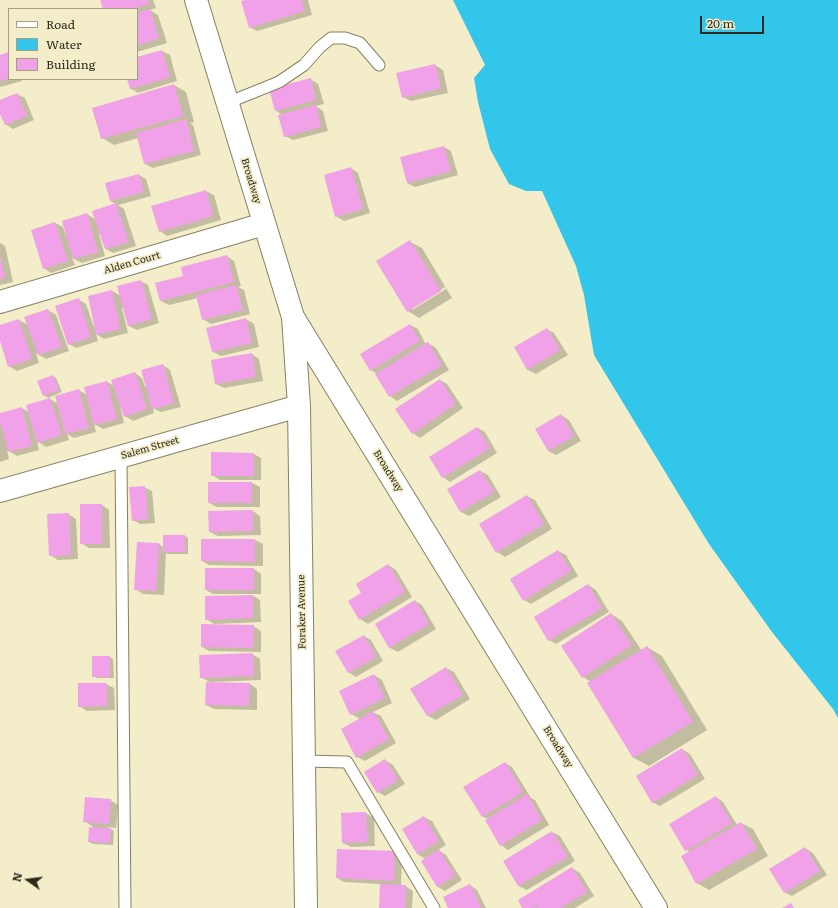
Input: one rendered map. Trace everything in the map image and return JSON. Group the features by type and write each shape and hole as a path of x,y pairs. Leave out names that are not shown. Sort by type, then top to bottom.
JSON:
{"street":[{"name":"Broadway","path":"196,0 292,317 656,908"},
{"name":"Alden Court","path":"0,302 264,224"},
{"name":"Foraker Avenue","path":"292,317 299,406 306,908"},
{"name":"Salem Street","path":"0,491 299,406"}],"lane":[{"path":"227,103 279,82 304,65 320,47 331,38 345,38 360,43 379,65"},
{"path":"120,457 125,908"},
{"path":"304,761 347,762 434,908"}],"water":[{"path":"453,0 838,0 838,718 833,709 772,632 709,544 594,355 584,295 576,266 542,191 526,191 509,184 490,149 478,102 474,78 485,65"}],"building":[{"path":"100,0 147,0 149,4 136,8 103,8"},
{"path":"302,0 305,11 249,28 241,1"},
{"path":"150,9 159,38 138,46 138,13"},
{"path":"162,50 170,77 130,89 127,80 138,80 138,57"},
{"path":"8,52 8,78 0,81 0,55"},
{"path":"435,64 441,88 402,98 396,73"},
{"path":"311,78 316,100 275,111 269,89"},
{"path":"174,84 183,116 101,139 92,108"},
{"path":"17,93 27,116 5,125 0,114 0,100"},
{"path":"316,105 321,127 284,137 278,115"},
{"path":"186,119 194,151 144,164 136,133"},
{"path":"444,146 451,171 407,183 400,157"},
{"path":"351,167 363,209 335,217 324,175"},
{"path":"139,174 144,192 110,201 105,183"},
{"path":"206,190 213,216 159,232 151,206"},
{"path":"116,203 129,242 105,249 92,211"},
{"path":"87,213 98,252 73,259 62,221"},
{"path":"55,222 68,261 43,269 31,230"},
{"path":"410,240 441,291 407,312 376,261"},
{"path":"227,255 234,282 160,301 155,283 183,276 181,267"},
{"path":"0,256 5,278 0,279"},
{"path":"141,280 152,319 128,326 117,286"},
{"path":"236,285 243,310 202,320 196,295"},
{"path":"112,290 120,329 96,335 88,296"},
{"path":"79,298 91,337 68,345 55,306"},
{"path":"48,309 62,347 38,355 24,317"},
{"path":"246,318 252,343 212,352 206,328"},
{"path":"19,319 32,359 8,367 0,341 0,325"},
{"path":"410,324 420,341 370,371 360,354"},
{"path":"547,328 560,350 527,370 514,347"},
{"path":"428,342 442,365 389,397 375,374"},
{"path":"252,353 256,377 215,384 211,360"},
{"path":"163,364 174,403 152,409 141,370"},
{"path":"135,372 147,409 124,417 111,380"},
{"path":"53,375 59,390 43,396 37,381"},
{"path":"440,379 456,404 412,434 395,409"},
{"path":"107,381 117,419 94,425 84,387"},
{"path":"79,389 89,428 65,434 55,396"},
{"path":"50,398 62,435 37,443 26,405"},
{"path":"22,407 32,446 8,452 0,421 0,413"},
{"path":"561,414 574,436 548,451 535,429"},
{"path":"477,427 490,448 442,478 429,457"},
{"path":"211,452 254,453 254,476 211,476"},
{"path":"480,470 494,492 460,512 447,489"},
{"path":"208,482 252,482 252,503 208,503"},
{"path":"145,486 148,519 132,521 129,487"},
{"path":"527,495 544,524 496,553 479,524"},
{"path":"80,504 102,504 102,544 80,544"},
{"path":"253,510 253,531 209,532 208,511"},
{"path":"69,513 71,555 49,556 47,514"},
{"path":"163,535 185,535 185,552 163,552"},
{"path":"201,539 255,539 255,562 201,561"},
{"path":"137,542 159,543 156,591 134,590"},
{"path":"558,550 571,571 523,601 510,579"},
{"path":"388,564 405,592 359,620 348,601 361,593 356,584"},
{"path":"205,568 254,568 254,590 205,590"},
{"path":"588,584 602,608 548,641 534,617"},
{"path":"253,595 253,618 205,620 205,596"},
{"path":"415,600 429,624 389,648 375,624"},
{"path":"611,613 632,645 582,678 561,646"},
{"path":"201,624 254,625 253,648 201,647"},
{"path":"364,635 376,657 348,673 335,651"},
{"path":"647,646 693,722 633,758 587,683"},
{"path":"253,653 254,676 200,678 199,655"},
{"path":"92,656 110,656 110,677 92,677"},
{"path":"446,667 463,695 427,716 410,689"},
{"path":"374,674 385,698 350,715 339,691"},
{"path":"206,682 250,683 249,706 205,705"},
{"path":"78,683 107,683 107,706 78,707"},
{"path":"373,711 389,739 356,758 341,729"},
{"path":"682,748 698,775 652,803 636,776"},
{"path":"385,759 398,780 377,793 364,772"},
{"path":"505,762 523,792 482,817 463,787"},
{"path":"527,794 542,820 500,846 485,820"},
{"path":"716,796 732,823 685,851 669,824"},
{"path":"85,797 111,799 109,824 83,822"},
{"path":"366,812 368,842 342,843 341,813"},
{"path":"424,816 439,841 417,854 402,829"},
{"path":"741,822 757,849 696,884 681,856"},
{"path":"89,827 111,828 110,843 88,842"},
{"path":"552,831 568,857 518,886 503,861"},
{"path":"805,847 820,871 784,893 769,869"},
{"path":"337,849 395,851 394,881 336,878"},
{"path":"439,849 455,876 437,887 421,861"},
{"path":"572,867 587,892 560,908 538,908 537,906 533,908 522,908 518,900"},
{"path":"380,884 406,885 405,908 379,908"},
{"path":"470,884 481,908 448,908 443,897"},
{"path":"791,903 794,908 782,908"}]}
